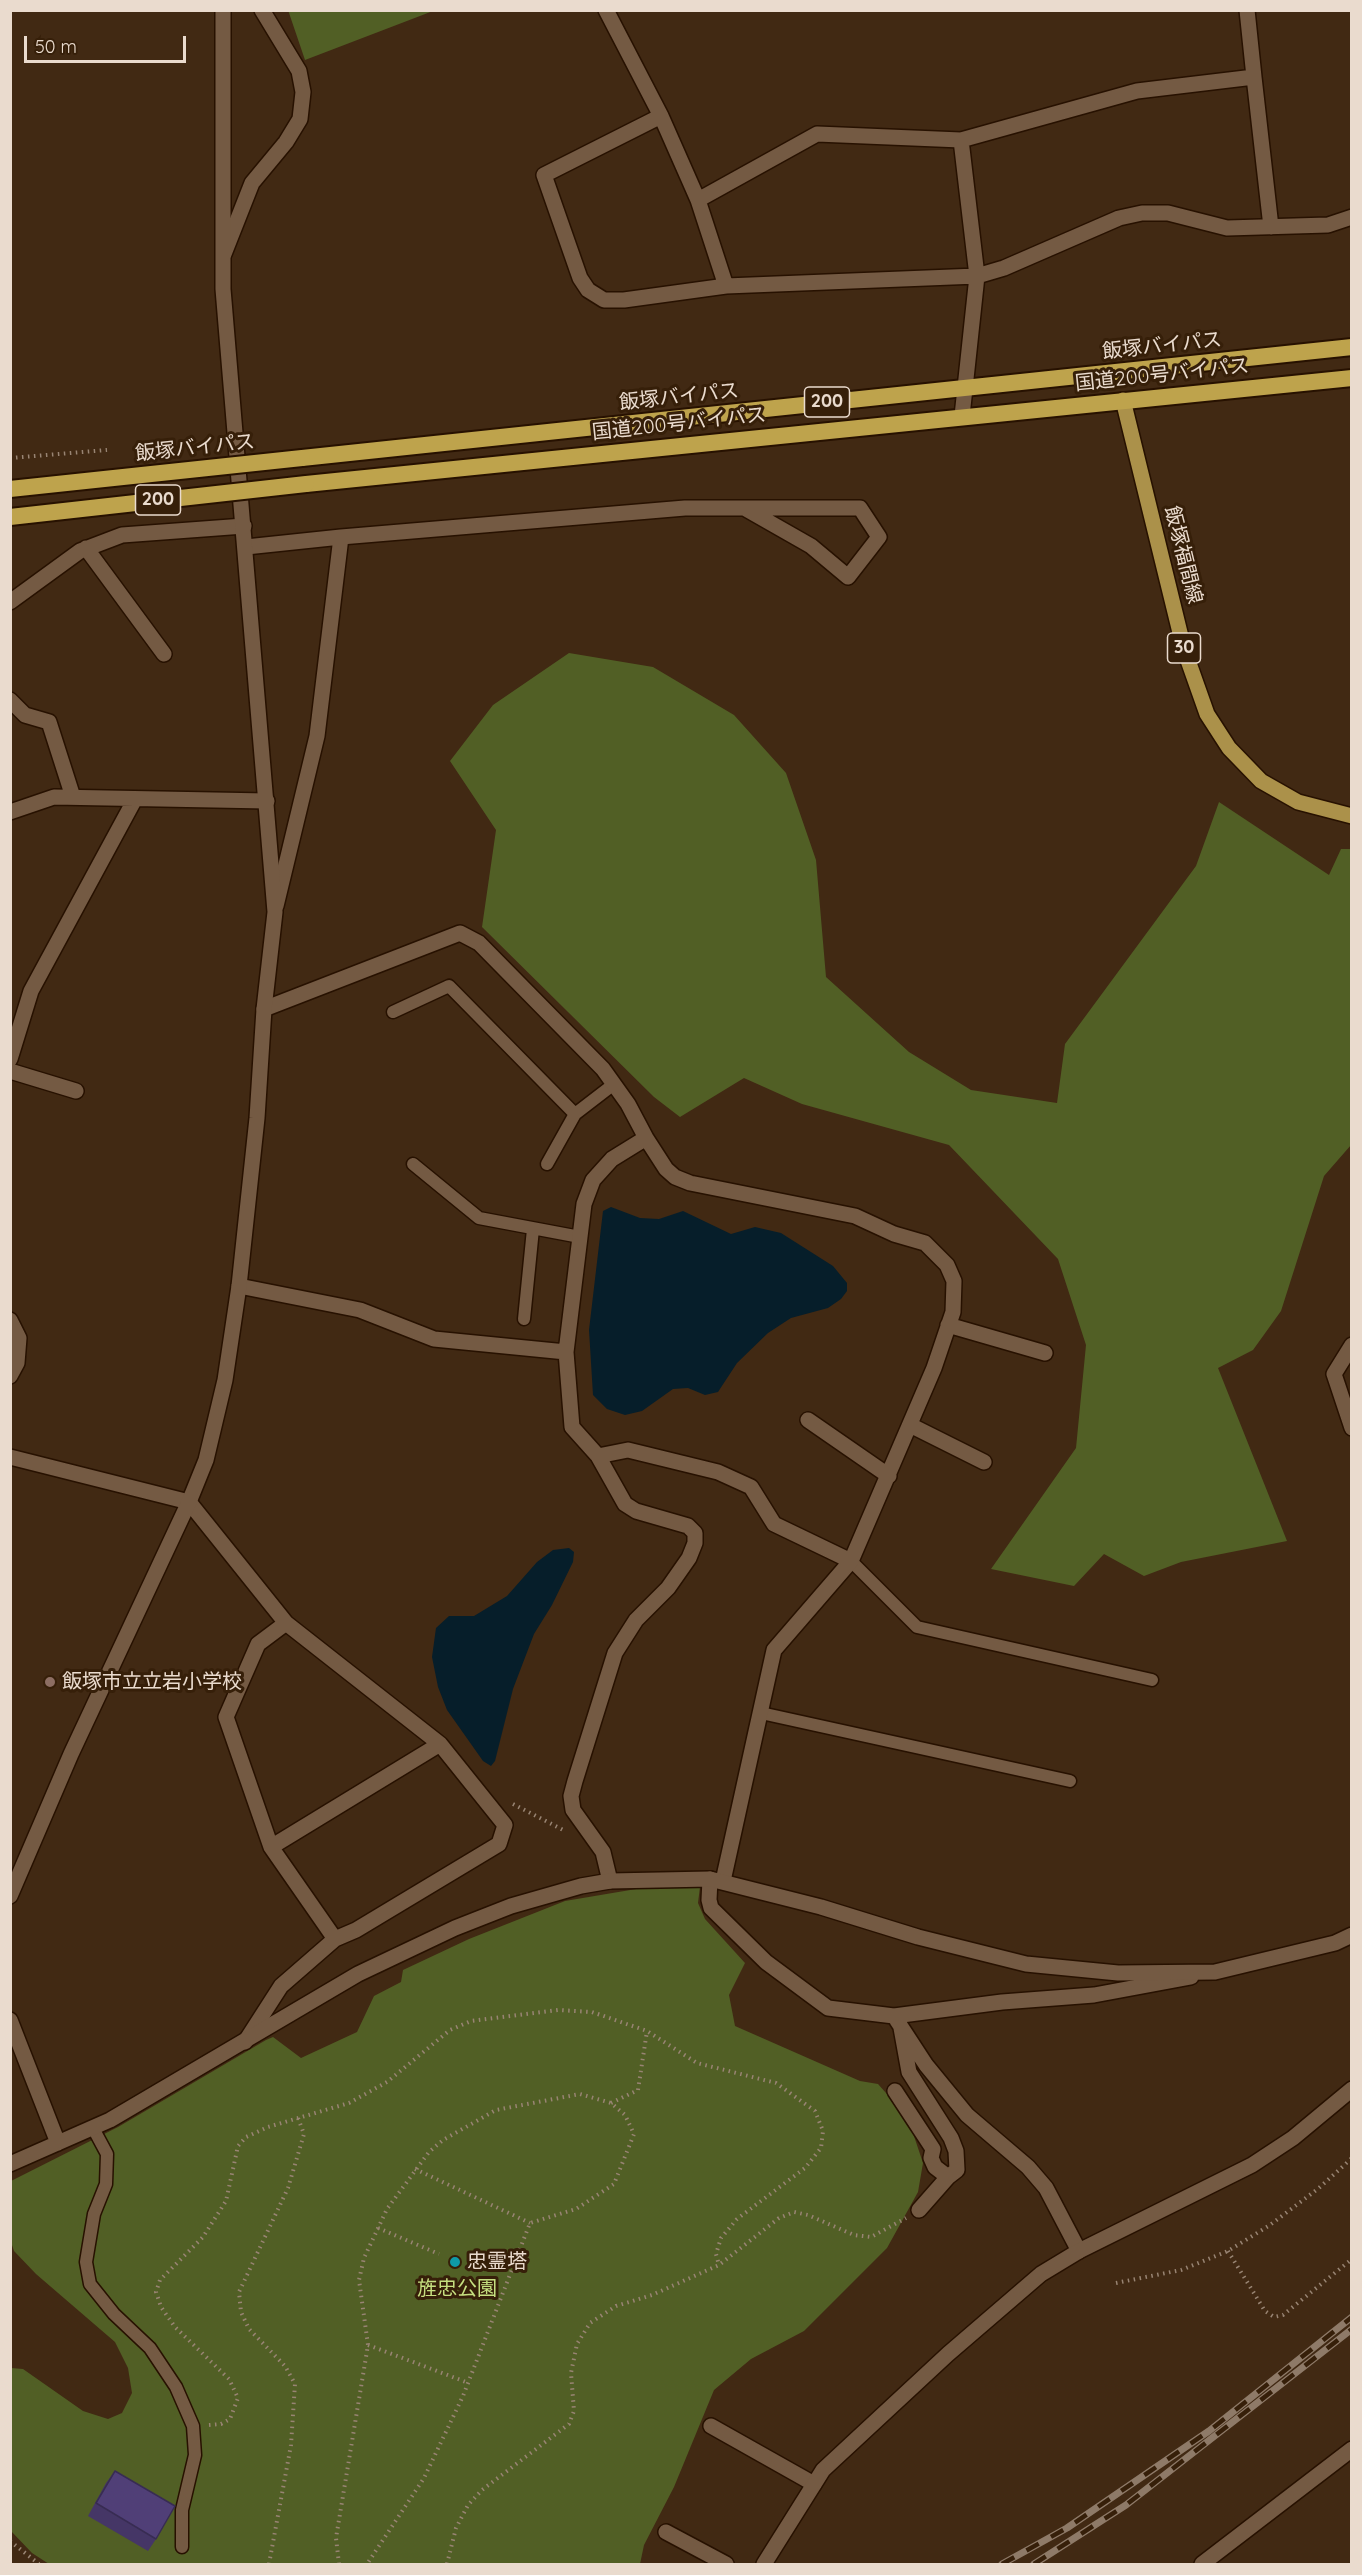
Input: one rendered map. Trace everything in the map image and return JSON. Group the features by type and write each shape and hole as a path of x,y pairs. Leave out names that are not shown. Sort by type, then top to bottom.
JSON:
{"highway":[{"name":"飯塚バイパス","path":"10,489 1352,347"},
{"name":"国道200号バイパス","path":"10,517 962,416 1352,378"}],"main road":[{"name":"飯塚福間線","path":"1123,400 1184,649 1207,714 1228,748 1261,781 1298,802 1352,816"}],"street":[{"path":"223,10 223,289 275,912"},
{"path":"223,257 252,183 286,142 300,119 303,92 299,71 262,10"},
{"path":"606,10 661,116 698,200 726,286"},
{"path":"1247,10 1271,227"},
{"path":"698,200 818,134 961,140 1137,91 1254,77"},
{"path":"661,116 544,175 579,278 588,290 604,300 624,300 726,286 977,276 1004,268 1119,218 1142,213 1168,213 1227,228 1328,225 1352,217"},
{"path":"961,140 977,276 962,416"},
{"path":"246,547 686,508 860,508 879,537 848,577 812,546 746,509"},
{"path":"10,602 86,548 122,535 244,526"},
{"path":"10,1896 71,1754 189,1502 206,1460 225,1380 239,1286 257,1118 264,1009 275,912 317,736 341,537"},
{"path":"86,548 164,654"},
{"path":"10,700 25,715 49,722 73,797"},
{"path":"10,812 54,797 267,801"},
{"path":"10,1059 32,990 135,799"},
{"path":"264,1009 460,933 479,943 603,1069 628,1104 666,1169 690,1183 855,1216 894,1234 925,1243 947,1265 954,1281 954,1304 948,1325 934,1368 851,1561 774,1650 761,1713 717,1880 709,1900 711,1908 766,1962 828,2008 897,2021 1002,2002 1094,1995 1215,1972 1335,1943 1352,1935"},
{"path":"10,1071 76,1091"},
{"path":"610,1881 603,1852 573,1810 571,1796 615,1653 636,1620 668,1588 690,1558 695,1543 694,1533 688,1526 636,1511 625,1504 597,1456 572,1427 566,1352 584,1204 593,1180 612,1159 646,1138"},
{"path":"239,1286 360,1310 434,1339 566,1352"},
{"path":"10,1320 19,1338 17,1363 10,1376"},
{"path":"948,1325 1045,1353"},
{"path":"1352,1345 1334,1374 1352,1428"},
{"path":"808,1420 889,1476"},
{"path":"910,1425 984,1462"},
{"path":"597,1456 628,1450 718,1472 751,1487 774,1524 851,1561"},
{"path":"10,1457 189,1502 286,1623 440,1744 505,1825 499,1844 356,1930 335,1939 281,1986 245,2042"},
{"path":"286,1623 258,1644 226,1717 271,1847 335,1939"},
{"path":"271,1847 440,1744"},
{"path":"10,2164 93,2128 245,2042 358,1974 454,1928 550,1893 610,1881 717,1880 820,1907 918,1937 1026,1964 1118,1973 1215,1972"},
{"path":"10,2019 58,2143"},
{"path":"897,2021 909,2072 957,2151 957,2170 919,2210"},
{"path":"897,2021 926,2065 967,2115 1028,2167 1046,2188 1079,2251"},
{"path":"764,2565 823,2470 948,2354 1041,2274 1079,2251 1252,2165 1293,2138 1352,2089"},
{"path":"895,2091 933,2149 931,2158 935,2167 948,2177"},
{"path":"711,2426 814,2484"},
{"path":"1210,2562 1350,2454"},
{"path":"666,2532 726,2565"}],"lane":[{"path":"393,1012 449,986 575,1114"},
{"path":"548,1164 575,1114 614,1084"},
{"path":"413,1164 479,1218 580,1237"},
{"path":"524,1320 533,1229"},
{"path":"851,1561 917,1627 1152,1680"},
{"path":"761,1713 1070,1780"},
{"path":"93,2128 107,2154 106,2184 94,2214 86,2262 90,2284 114,2314 150,2348 176,2387 194,2426 195,2455 182,2510 182,2547"}],"path":[{"path":"10,458 107,450"},
{"path":"489,1806 507,1801 583,1841 592,1836"},
{"path":"194,2426 221,2424 230,2419 238,2398 230,2379 175,2327 161,2307 156,2292 160,2280 203,2237 226,2201 238,2146 246,2137 268,2127 349,2103 387,2082 450,2030 471,2021 558,2010 592,2012 646,2031 697,2063 776,2083 815,2112 823,2131 821,2148 805,2168 736,2219 721,2238 716,2254 719,2265"},
{"path":"611,2103 638,2090 646,2031"},
{"path":"339,2565 336,2538 368,2345 359,2280 364,2258 387,2209 415,2169 443,2140 496,2110 580,2094 611,2103 625,2115 634,2134 614,2184 576,2210 530,2223 415,2169"},
{"path":"269,2565 291,2445 295,2384 285,2366 249,2329 241,2312 239,2292 288,2188 304,2134 298,2118"},
{"path":"1116,2283 1181,2270 1228,2251 1270,2225 1319,2188 1352,2158"},
{"path":"447,2565 456,2529 468,2505 482,2490 569,2424 573,2411 571,2373 577,2344 591,2323 616,2306 652,2295 719,2265 779,2218 794,2212 807,2215 854,2235 871,2237 890,2229 919,2210"},
{"path":"367,2565 424,2478 463,2396 466,2382 530,2223"},
{"path":"378,2228 439,2254"},
{"path":"1228,2251 1265,2312 1274,2317 1283,2315 1352,2259"},
{"path":"368,2345 466,2382"},
{"path":"10,2541 39,2565"}],"green space":[{"path":"288,10 433,10 433,11 305,60"},
{"path":"569,653 653,667 734,715 786,773 816,860 826,977 909,1052 971,1090 1057,1103 1065,1044 1196,866 1219,802 1329,875 1341,849 1351,849 1351,1145 1324,1176 1281,1311 1253,1350 1218,1368 1287,1541 1181,1562 1144,1576 1104,1554 1074,1586 991,1569 1076,1448 1086,1345 1058,1259 949,1145 802,1104 744,1078 680,1117 654,1097 482,927 496,830 450,761 493,705"},
{"name":"旌忠公園","path":"648,1887 700,1887 698,1903 705,1919 745,1963 729,1995 735,2026 860,2081 878,2084 894,2102 913,2133 923,2163 918,2192 887,2248 804,2331 751,2359 714,2390 674,2487 644,2545 640,2564 49,2564 32,2553 11,2531 11,2368 23,2369 83,2411 108,2419 122,2413 132,2393 128,2368 115,2342 36,2274 14,2251 11,2242 11,2181 118,2127 266,2040 273,2037 301,2058 357,2032 374,1996 401,1982 403,1970 469,1939 565,1901"}],"water":[{"path":"611,1207 640,1218 659,1219 683,1211 731,1234 755,1227 781,1233 833,1266 847,1283 847,1291 841,1299 828,1308 791,1318 768,1333 737,1363 718,1392 705,1395 688,1388 673,1389 642,1411 625,1415 607,1409 593,1395 589,1330 603,1211"},
{"path":"569,1548 574,1552 573,1562 552,1605 534,1634 513,1689 495,1761 491,1766 483,1761 447,1710 438,1687 432,1657 436,1628 449,1616 474,1616 507,1596 537,1562 553,1550"}],"building":[{"path":"115,2471 175,2506 156,2539 96,2503"}],"railway":[{"path":"1002,2564 1067,2528 1209,2431 1352,2317"},
{"path":"1034,2564 1126,2505 1352,2329"}],"place":[{"name":"飯塚市立立岩小学校","path":"50,1682"},
{"name":"忠霊塔","path":"455,2262"}]}
